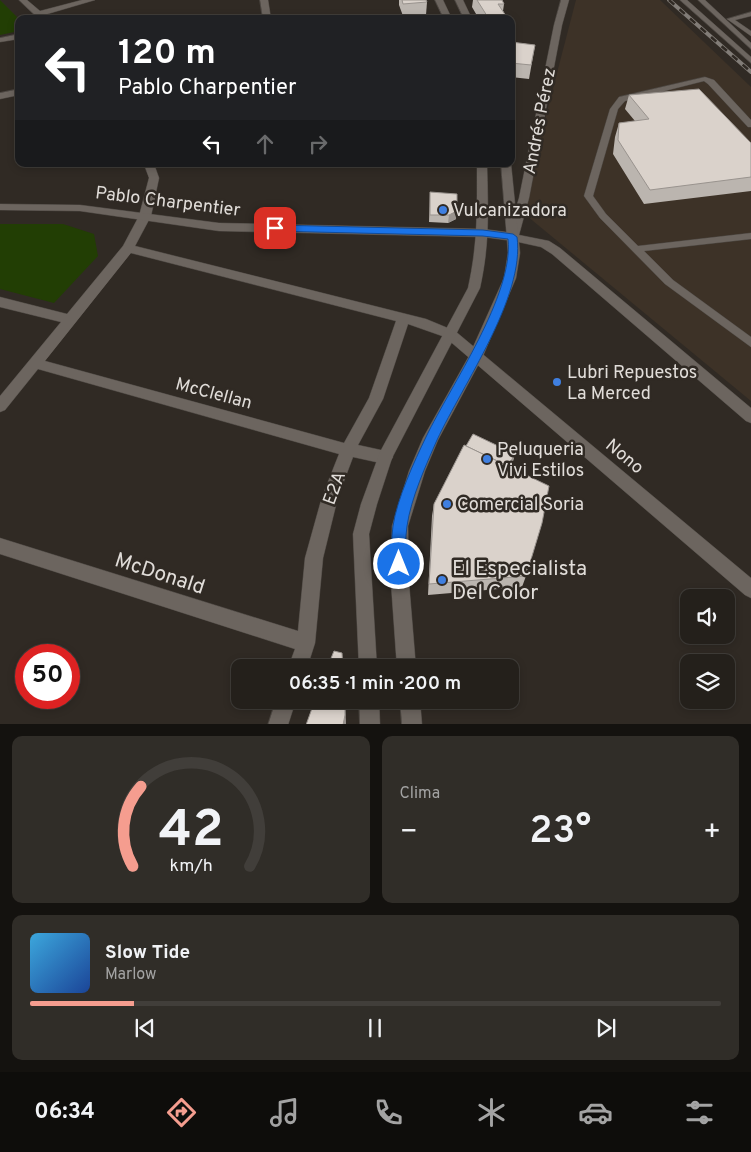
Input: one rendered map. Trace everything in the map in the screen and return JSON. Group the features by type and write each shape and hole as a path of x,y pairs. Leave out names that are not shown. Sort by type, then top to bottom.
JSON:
{"street":[{"path":"23,0 40,15"},
{"path":"44,15 91,0"},
{"path":"264,0 267,15"},
{"path":"439,0 446,15"},
{"path":"459,0 466,15"},
{"name":"Andrés Pérez","path":"406,659 400,583 400,526 417,471 432,438 476,356 510,278 514,253 513,237 524,198 558,25 565,0"},
{"path":"0,40 15,37"},
{"path":"0,96 15,93"},
{"path":"0,406 128,248 145,216 154,178 151,167"},
{"path":"368,659 361,534 384,457 474,288 481,257 483,233 482,167"},
{"path":"506,167 513,237"},
{"name":"Pablo Charpentier","path":"0,207 80,208 219,227 483,233 545,244 556,251 751,417"},
{"path":"128,248 426,324 450,334"},
{"path":"0,302 70,319"},
{"name":"E2A","path":"300,659 306,643 314,558 330,498 348,450 376,399 403,318"},
{"name":"Nono","path":"450,334 751,589"},
{"name":"McClellan","path":"34,363 348,450 384,457"},
{"name":"McDonald","path":"0,546 306,643"},
{"path":"278,724 283,709"},
{"path":"369,709 370,724"},
{"path":"411,709 412,724"}],"lane":[{"path":"683,0 751,61"},
{"path":"701,0 751,47"},
{"path":"713,12 751,13"},
{"path":"751,13 730,19 751,34"},
{"path":"751,125 711,82 705,79 622,99 614,109 588,196 603,216 669,282 751,342"},
{"path":"636,249 751,236"}],"shaded area":[{"path":"576,0 660,0 751,87 751,401 521,211"}],"green space":[{"path":"0,0 15,15 15,32 0,35"},
{"path":"0,224 63,224 94,234 98,256 54,303 0,289"}],"building":[{"path":"402,0 426,0 427,2 403,4"},
{"path":"477,0 502,0 504,4 498,4 505,15 486,15"},
{"path":"515,42 535,45 531,65 515,63"},
{"path":"699,89 751,143 751,177 650,190 618,140 619,123 649,119 629,95"},
{"name":"Vulcanizadora","path":"430,192 457,194 457,211 449,215 430,215"},
{"path":"473,434 515,454 508,466 466,446"},
{"path":"464,445 549,486 542,523 526,576 429,584 434,504"},
{"path":"334,651 342,653 342,659 331,659"},
{"path":"312,709 345,709 343,724 306,724"}],"railway":[{"path":"669,0 751,72"}],"place":[{"name":"Vulcanizadora","path":"443,210"},
{"name":"Lubri Repuestos La Merced","path":"557,382"},
{"name":"Peluqueria Vivi Estilos","path":"487,459"},
{"name":"Comercial Soria","path":"447,504"},
{"name":"El Especialista Del Color","path":"442,580"}],"route":[{"path":"275,228 483,233 513,237 514,253 510,278 501,301 476,356 432,438 417,471 400,526 399,564"}]}
